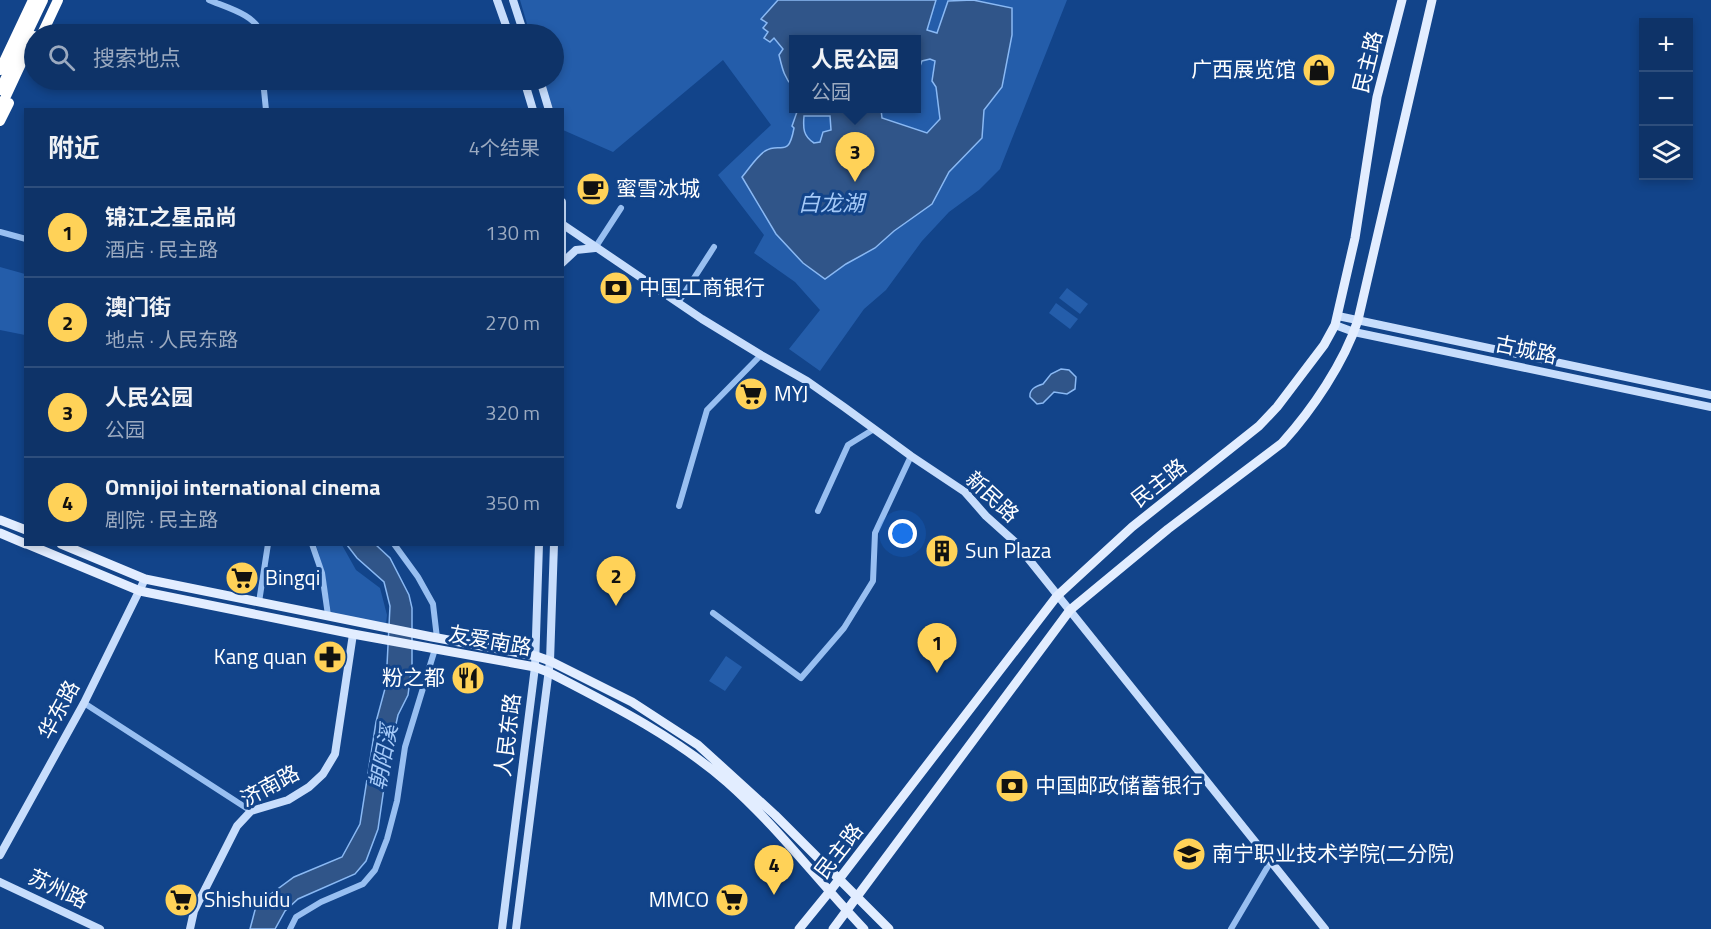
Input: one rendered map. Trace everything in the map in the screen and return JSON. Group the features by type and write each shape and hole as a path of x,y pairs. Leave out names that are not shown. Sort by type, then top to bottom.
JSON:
{"highway":[{"path":"0,70 33,0"},
{"path":"31,24 42,0"},
{"path":"40,24 52,0"},
{"path":"47,24 58,0"},
{"path":"0,90 24,39"},
{"path":"0,108 24,58"},
{"path":"0,121 24,70"}],"main road":[{"path":"497,0 505,24"},
{"path":"513,0 521,24"},
{"name":"民主路","path":"799,929 1058,596 1132,527 1259,426 1277,407 1324,345 1336,320 1355,238 1377,97 1402,0"},
{"name":"民主路","path":"833,929 1070,610 1168,529 1282,442 1310,408 1342,357 1358,320 1432,0"},
{"path":"527,90 532,108"},
{"path":"543,90 548,108"},
{"name":"新民路","path":"564,226 678,303 760,355 807,381 965,492 986,516 1015,542 1325,929"},
{"path":"564,261 576,250 595,248"},
{"name":"古城路","path":"1336,320 1358,320 1711,395"},
{"name":"古城路","path":"1336,320 1354,332 1711,407"},
{"path":"0,520 24,529"},
{"name":"友爱南路","path":"0,533 24,543"},
{"name":"友爱南路","path":"31,546 140,591 358,635 536,667 548,672 626,712 688,751 727,782 766,820 864,929"},
{"name":"友爱南路","path":"66,546 146,579 434,638 536,656 550,661 632,702 698,745 734,776 840,878 889,929"},
{"name":"人民东路","path":"501,929 536,667 539,546"},
{"name":"人民东路","path":"516,929 550,661 554,546"},
{"name":"华东路","path":"0,855 84,703 146,579"},
{"name":"济南路","path":"190,929 194,911 237,826 251,810 288,800 309,787 323,774 335,754 358,635"},
{"name":"苏州路","path":"0,882 100,929"}],"street":[{"path":"208,0 253,20 256,24"},
{"path":"264,90 266,108"},
{"path":"595,248 621,208"},
{"path":"0,232 24,238"},
{"path":"678,303 714,247"},
{"path":"679,506 707,410 760,355"},
{"path":"818,511 848,445 874,429"},
{"path":"713,613 801,678 844,628 873,581 875,533 911,456"},
{"path":"259,602 268,546"},
{"path":"313,546 322,573 328,615"},
{"path":"395,546 418,577 433,604 434,638"},
{"path":"290,929 296,917 321,902 363,884 375,870 387,839 397,801 405,747 433,649"},
{"path":"84,703 251,810"},
{"path":"1231,929 1271,861"}],"shaded area":[{"path":"520,0 1067,0 1000,169 979,190 949,212 922,241 886,290 864,309 820,371 789,349 820,310 795,282 754,253 764,235 718,175 771,125 723,60 613,152 564,130 564,108 553,108 547,90 564,90 564,24 527,24"},
{"path":"0,267 24,274 24,335 0,330"},
{"path":"1067,288 1088,304 1080,314 1059,298"},
{"path":"1056,303 1078,319 1070,329 1049,313"},
{"path":"316,546 343,546 356,570 380,588 387,615 386,624 331,613 324,571"},
{"path":"726,656 742,667 725,691 709,681"}],"water":[{"name":"白龙湖","path":"778,0 936,0 927,30 937,33 948,1 973,0 1012,8 1012,35 1002,87 984,110 982,138 949,172 932,204 894,231 875,248 825,279 803,263 776,234 742,177 765,151 771,148 783,148 789,144 797,113 881,113 882,118 927,133 940,119 936,87 932,81 935,61 930,59 922,61 921,64 921,35 789,35 789,82 779,55 783,49 774,38 770,42 764,38 768,32 763,28 767,23 761,19","holes":["804,116 830,116 831,130 823,132 820,142 814,143 804,131"]},
{"path":"1061,369 1069,370 1076,377 1075,389 1067,394 1054,392 1043,403 1037,404 1030,397 1032,390 1043,384 1051,374"},
{"name":"朝阳溪","path":"348,546 377,546 390,558 409,595 412,608 412,665 408,695 398,715 388,760 378,829 366,861 355,874 298,899 285,911 275,929 250,929 255,910 264,899 294,877 342,857 360,824 376,722 386,685 390,606 384,582 357,558"}],"place":[{"name":"广西展览馆","path":"1319,70"},
{"name":"人民公园","path":"855,182"},
{"name":"蜜雪冰城","path":"593,189"},
{"name":"中国工商银行","path":"616,288"},
{"name":"MYJ","path":"751,394"},
{"name":"Sun Plaza","path":"942,551"},
{"name":"Bingqi","path":"242,578"},
{"name":"澳门街","path":"616,606"},
{"name":"Kang quan","path":"330,657"},
{"name":"锦江之星品尚","path":"937,673"},
{"name":"粉之都","path":"468,678"},
{"name":"中国邮政储蓄银行","path":"1012,786"},
{"name":"南宁职业技术学院(二分院)","path":"1189,854"},
{"name":"Omnijoi international cinema","path":"774,895"},
{"name":"Shishuidu","path":"181,900"},
{"name":"MMCO","path":"732,900"}]}
